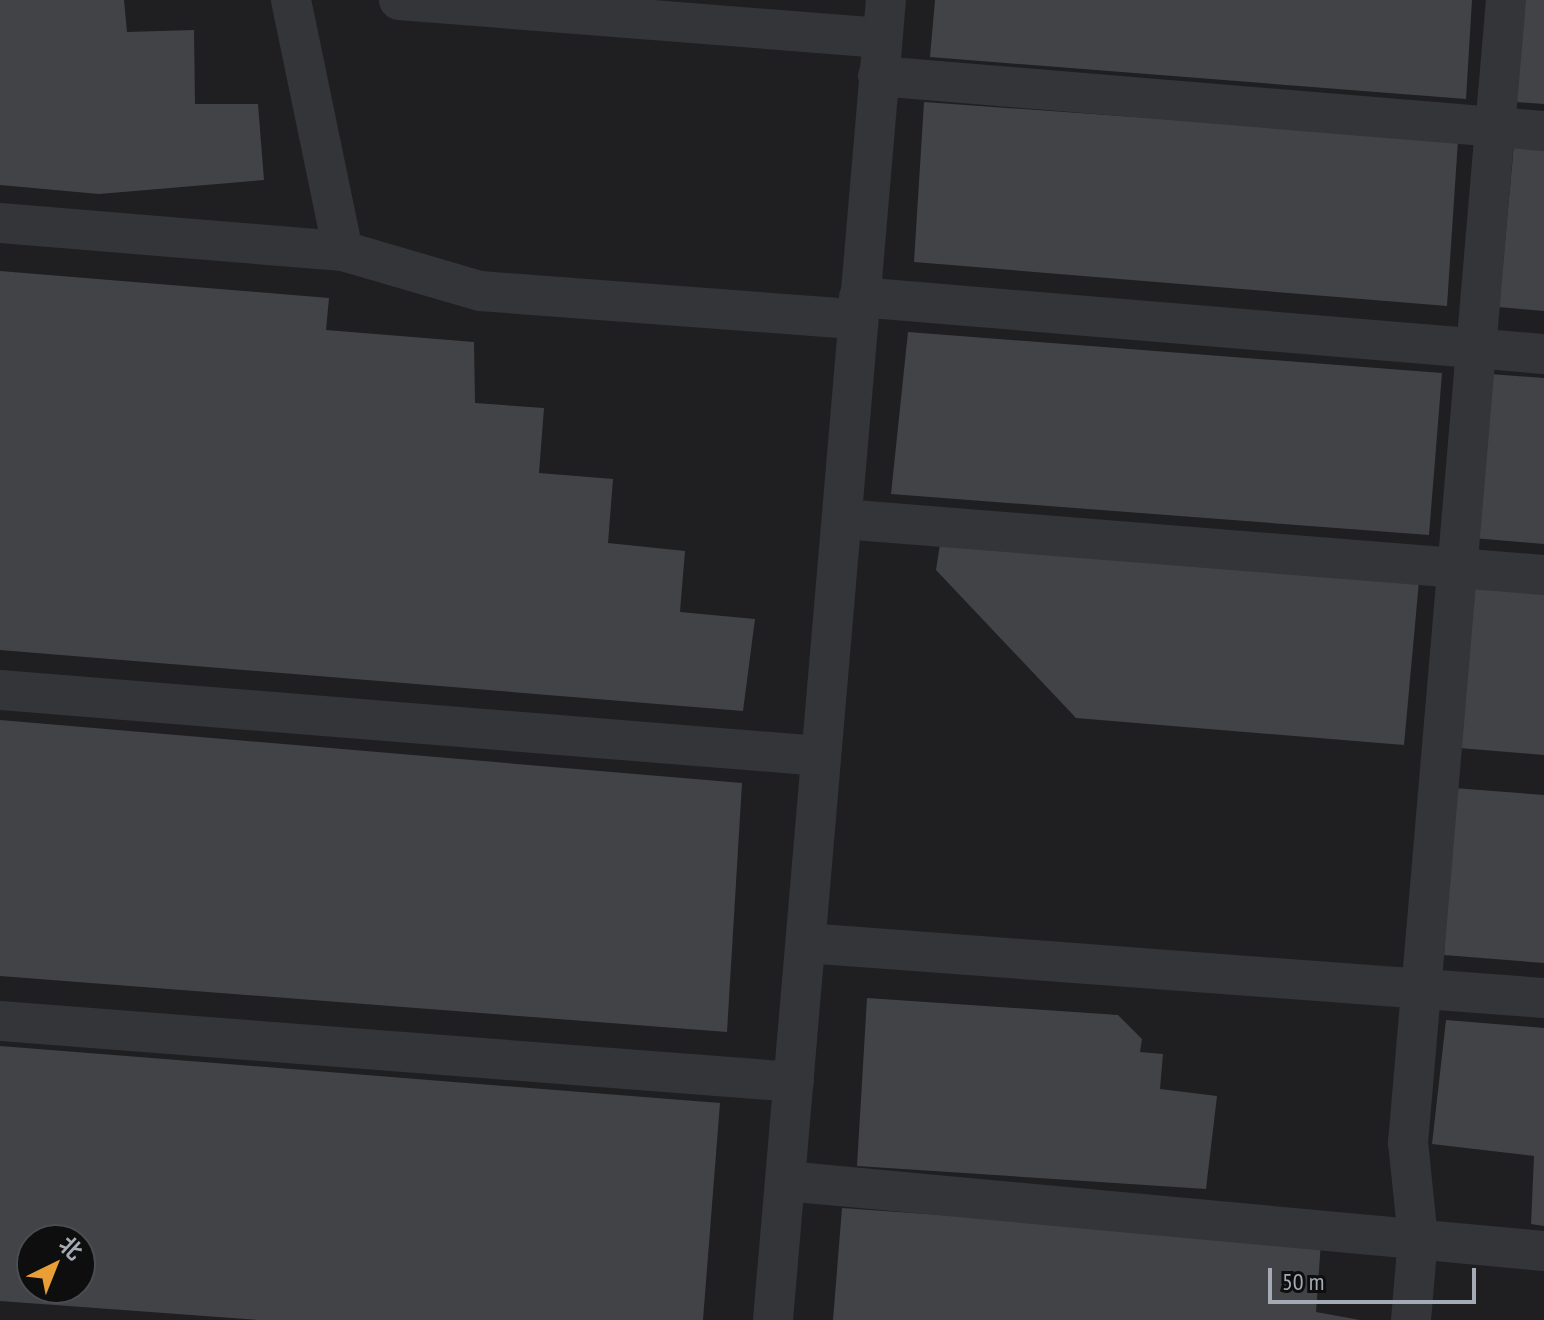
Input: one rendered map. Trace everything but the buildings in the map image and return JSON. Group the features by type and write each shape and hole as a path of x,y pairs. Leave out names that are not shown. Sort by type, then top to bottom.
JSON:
{"street":[{"path":"291,0 343,251"},
{"path":"399,0 882,38 1495,127 1544,131"},
{"path":"1411,1320 1418,1239 1408,1143 1506,0"},
{"path":"773,1320 882,38"},
{"path":"0,223 343,251 480,291 858,308 1544,354"},
{"path":"842,519 1544,575"},
{"path":"0,690 820,756"},
{"path":"806,943 1544,998"},
{"path":"0,1021 794,1082"},
{"path":"785,1181 1544,1251"}],"shaded area":[{"path":"0,0 1544,0 1544,1320 0,1320"}]}
